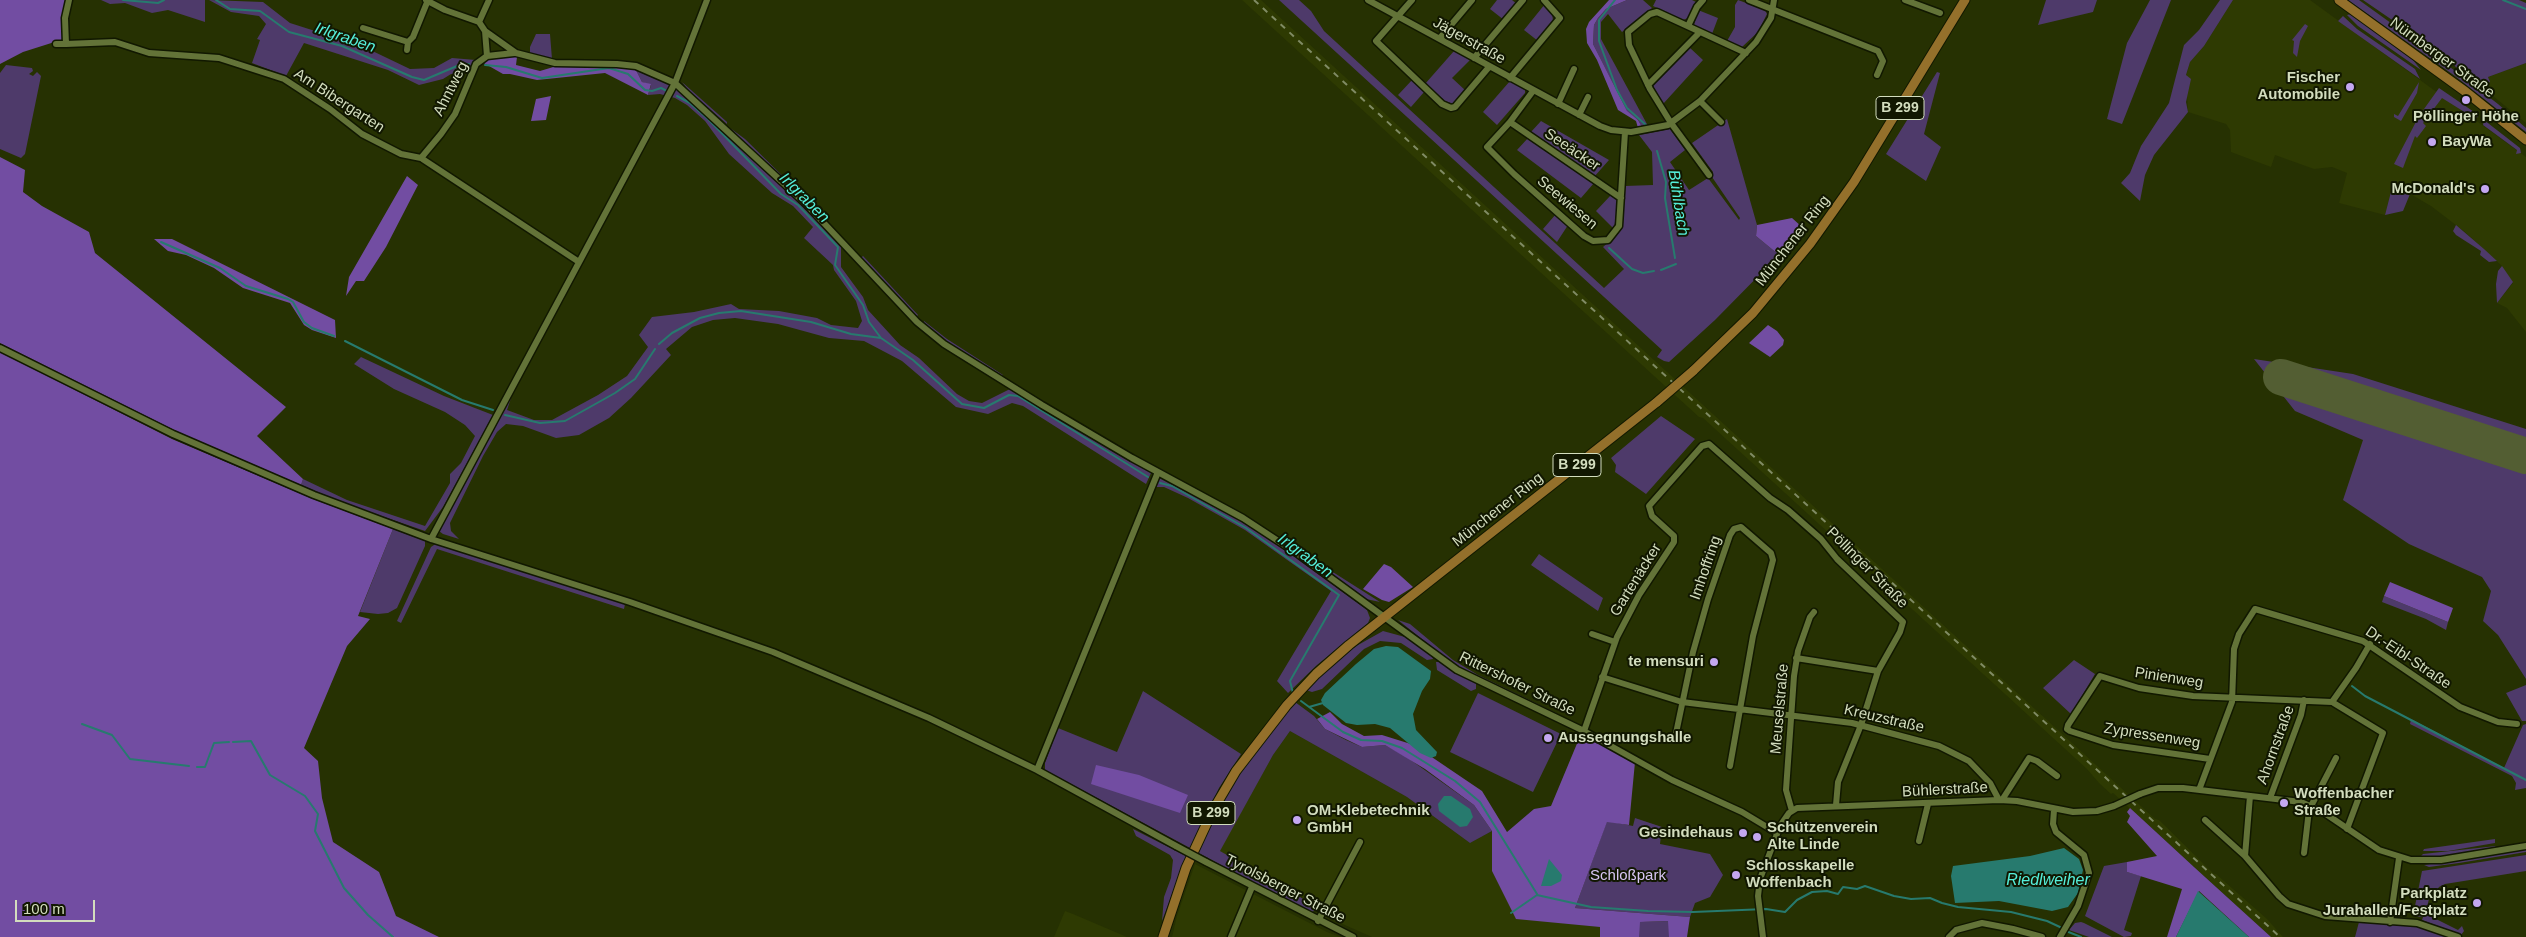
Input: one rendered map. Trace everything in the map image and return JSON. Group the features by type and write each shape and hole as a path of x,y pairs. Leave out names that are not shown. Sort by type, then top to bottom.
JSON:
{"main road":[{"name":"Münchener Ring","path":"1163,937 1181,880 1213,810 1236,771 1269,726 1306,684 1333,659 1657,402 1753,313 1810,244 1854,182 1965,0"},
{"name":"Nürnberger Straße","path":"2339,0 2471,96 2526,140"}],"street":[{"path":"66,44 65,18 70,0"},
{"path":"407,50 408,42 413,37 427,0 479,22 485,31 516,53"},
{"path":"479,22 489,0"},
{"path":"431,539 676,83 707,0"},
{"name":"Jägerstraße","path":"1368,0 1533,91 1606,128 1625,132 1649,130 1671,123"},
{"path":"1412,0 1377,38 1377,42 1447,107 1454,108 1489,67"},
{"path":"1440,38 1472,0"},
{"path":"1474,58 1523,0"},
{"path":"1510,78 1560,18 1544,0"},
{"path":"1688,26 1703,0"},
{"path":"1749,0 1878,51 1883,61 1877,75"},
{"path":"1671,123 1700,101 1746,53 1765,28 1773,11 1774,0"},
{"path":"1905,0 1940,13"},
{"path":"1708,175 1671,123 1649,87 1628,40 1628,32 1655,12 1746,53"},
{"path":"364,28 408,42"},
{"name":"Ahntweg","path":"485,31 487,56"},
{"path":"1649,87 1700,32"},
{"name":"Am Bibergarten","path":"56,44 115,42 149,54 220,58 284,79 330,109 362,134 401,154 421,158 579,262"},
{"name":"Rittershofer Straße","path":"516,53 555,63 636,66 676,83 806,204 927,331 965,358 1158,472 1243,518 1298,554 1457,670 1584,731 1672,780 1742,812 1777,833"},
{"name":"Ahntweg","path":"421,158 455,114 474,69 487,56 516,53"},
{"path":"1558,104 1574,70"},
{"name":"Seewiesen","path":"1533,91 1510,122 1487,147 1514,174 1588,239 1604,241 1617,230 1621,218 1625,132"},
{"path":"1579,115 1588,97"},
{"path":"1700,101 1721,122"},
{"name":"Seeäcker","path":"1510,122 1621,198"},
{"name":"Tyrolsberger Straße","path":"0,348 173,434 314,495 431,539 630,602 773,652 929,718 1037,770 1252,887 1352,937"},
{"name":"Gartenäcker","path":"1584,731 1615,642 1639,595 1675,539 1673,533 1651,514 1650,504 1702,446 1709,444"},
{"name":"Pöllinger Straße","path":"1709,444 1821,540 1837,559 1902,621 1900,632 1878,670 1861,724 1838,782 1836,805"},
{"path":"1037,770 1158,472"},
{"name":"Imhoffring","path":"1682,702 1693,652 1711,590 1730,535 1734,529 1741,527 1771,552 1773,560 1753,636 1740,710"},
{"name":"Dr.-Eibl-Straße","path":"2233,698 2234,648 2239,634 2255,609 2345,634 2370,644 2460,708 2498,722 2517,724"},
{"name":"Meuselstraße","path":"1792,811 1786,790 1796,658 1810,617 1814,612"},
{"path":"1592,634 1615,642"},
{"path":"2347,829 2383,733 2332,702 2370,644"},
{"path":"1796,658 1878,670"},
{"name":"Pinienweg","path":"2102,676 2157,691 2233,698 2332,702"},
{"name":"Zypressenweg","path":"2102,676 2097,677 2071,717 2068,730 2113,745 2210,758"},
{"name":"Kreuzstraße","path":"1602,677 1682,702 1861,724 1939,746 1960,754 1986,778 2001,800"},
{"path":"2233,698 2199,790 2270,798 2311,806 2379,850 2399,858 2433,860 2526,846"},
{"name":"Ahornstraße","path":"2270,798 2301,715 2304,700"},
{"path":"1675,738 1682,702"},
{"path":"1730,766 1740,710"},
{"path":"2001,800 2029,758 2037,761 2057,776"},
{"path":"2304,853 2307,819 2311,806 2336,758"},
{"name":"Bühlerstraße","path":"1792,811 1806,806 1928,804 2001,800 2054,810 2087,812 2114,806 2140,794 2165,788 2199,790"},
{"path":"2245,856 2250,796"},
{"path":"1919,841 1928,804"},
{"path":"2054,810 2053,824 2056,832 2080,850 2089,868 2087,885 2070,922 2061,935"},
{"path":"1762,937 1759,909 1760,879 1777,833 1786,817 1792,811"},
{"path":"2205,820 2245,856 2279,896 2294,907 2325,916 2406,922 2428,926 2458,937"},
{"path":"1318,921 1360,842"},
{"path":"2390,922 2399,858"},
{"path":"1231,937 1252,887"},
{"path":"1949,937 1956,930 1982,924 2042,937"}],"shaded area":[{"path":"0,0 68,0 64,39 23,52 0,64"},
{"path":"1242,0 1261,0 2155,819 2159,820 2214,874 2267,919 2283,937 2271,937 2113,793 2111,794 2087,769 1703,418 1699,417"},
{"path":"1609,0 1627,0 1606,9 1598,18 1594,25 1593,44 1627,111 1638,120 1642,127 1638,128 1636,121 1618,110 1597,60 1587,43 1586,29 1589,22"},
{"path":"2233,0 2310,0 2526,157 2526,332 2507,308 2497,303 2513,283 2502,266 2465,232 2431,206 2393,184 2385,215 2339,203 2347,173 2332,167 2314,169 2275,155 2271,167 2231,152 2230,130 2226,124 2188,112 2186,76 2190,62 2204,46"},
{"path":"496,56 517,57 516,65 540,71 560,65 636,70 642,82 651,84 648,95 605,73 537,80 503,74 482,62"},
{"path":"2526,63 2526,123 2482,87 2490,82 2488,77"},
{"path":"551,96 546,120 531,121 536,99"},
{"path":"0,157 25,170 23,192 42,206 89,232 95,253 286,407 257,436 303,479 301,485 178,432 0,343"},
{"path":"407,176 418,185 386,247 364,281 356,281 346,296 349,277"},
{"path":"1792,218 1802,227 1779,255 1756,236 1757,225"},
{"path":"154,239 172,239 335,320 336,338 312,330 304,325 290,303 243,288 214,268 186,255 168,251"},
{"path":"1768,325 1777,331 1784,340 1783,345 1770,357 1749,343"},
{"path":"0,352 172,439 313,499 393,529 358,616 370,619 347,646 304,748 318,761 322,798 333,842 379,872 396,916 439,937 0,937"},
{"path":"1384,564 1391,567 1413,587 1389,602 1363,589"},
{"path":"2390,582 2453,608 2448,622 2384,596"},
{"path":"1330,712 1342,724 1364,736 1382,735 1414,745 1482,791 1507,832 1534,809 1551,806 1581,734 1635,762 1629,825 1607,822 1575,908 1690,917 1687,937 1669,937 1668,921 1640,922 1639,937 1600,937 1600,927 1516,919 1492,871 1492,831 1474,805 1425,769 1385,745 1362,747 1325,729 1317,719"},
{"path":"1290,731 1407,797 1470,843 1492,831 1492,871 1516,918 1601,927 1600,937 1372,937 1329,918 1317,906 1219,851 1273,755"},
{"path":"1096,765 1139,775 1188,795 1180,813 1091,784"},
{"path":"2130,808 2271,937 2249,937 2199,891 2176,937 2167,937 2182,889 2127,872 2127,862 2157,856 2127,822 2130,816 2127,812"},
{"path":"1195,864 1340,937 1172,937 1177,916"},
{"path":"1065,911 1073,914 1127,937 1054,937"}],"green space":[{"path":"101,0 205,0 205,22 168,10 152,13 125,3 110,4"},
{"path":"209,0 263,2 290,23 362,46 410,69 434,68 452,58 476,60 468,73 451,74 443,79 419,85 388,70 304,43 286,76 252,63 260,40 257,39 266,24 259,16 231,12"},
{"path":"1279,0 1299,0 1311,11 1324,31 1604,288 1624,269 1603,247 1616,236 1623,224 1625,186 1653,185 1652,152 1639,135 1670,129 1685,150 1670,162 1689,190 1708,178 1739,220 1740,218 1712,177 1713,172 1692,143 1727,119 1757,225 1756,236 1779,255 1715,320 1669,362 1664,361 1657,357 1662,350"},
{"path":"1497,0 1512,0 1517,4 1504,20 1490,9"},
{"path":"1627,0 1643,0 1652,8 1622,32 1608,14 1601,22 1601,39 1648,126 1642,127 1638,120 1627,112 1593,44 1594,25 1598,18 1606,9"},
{"path":"1656,0 1692,0 1696,2 1688,18 1683,20 1653,6"},
{"path":"1738,0 1765,10 1767,14 1758,32 1742,47 1727,41 1735,27 1735,5"},
{"path":"2046,0 2097,0 2093,12 2038,25"},
{"path":"2150,0 2171,0 2122,124 2107,119 2127,43"},
{"path":"2220,0 2233,0 2204,46 2190,62 2186,75 2191,79 2186,102 2188,112 2154,155 2145,175 2140,201 2121,183 2130,173 2141,146 2169,103 2184,45 2199,30"},
{"path":"2348,0 2359,0 2420,44 2498,104 2526,128 2526,132 2455,76"},
{"path":"2363,0 2519,0 2526,3 2526,63 2488,77 2490,82 2482,87 2417,37"},
{"path":"1545,4 1552,12 1553,21 1538,41 1524,30"},
{"path":"1698,10 1718,18 1712,34 1694,25"},
{"path":"2351,14 2413,60 2421,70 2358,26 2347,15"},
{"path":"2343,16 2357,29 2415,69 2420,79 2338,21"},
{"path":"2305,24 2308,26 2300,41 2297,57 2293,53 2294,41 2292,40"},
{"path":"536,34 550,34 552,59 530,53 530,47"},
{"path":"1689,47 1703,60 1663,104 1652,84"},
{"path":"1454,51 1470,60 1452,78 1466,91 1454,103 1451,103 1445,101 1425,84"},
{"path":"6,65 32,68 33,71 29,74 33,76 37,72 41,76 25,154 21,158 0,149 0,73"},
{"path":"636,70 654,74 682,91 818,222 841,247 841,267 863,297 868,310 900,345 919,358 957,394 969,401 982,403 1010,389 1151,473 1146,484 1023,406 1012,403 988,414 956,407 902,361 864,341 829,338 778,324 735,318 713,320 692,327 666,349 671,355 631,398 609,418 579,435 556,438 523,426 506,424 497,432 483,456 450,523 451,531 459,539 439,531 512,395 507,410 534,420 552,420 598,395 627,376 648,347 639,335 652,317 694,312 731,304 739,309 779,311 817,318 831,325 858,328 862,321 856,301 834,270 833,265 804,238 813,227 793,206 772,193 729,154 705,121 687,105 675,98 660,94 648,95 651,85 642,82"},
{"path":"1937,72 1940,73 1924,134 1941,147 1926,181 1886,154"},
{"path":"1413,79 1425,91 1411,107 1398,95"},
{"path":"1510,81 1525,90 1525,93 1497,125 1483,112"},
{"path":"682,82 727,122 727,124 689,91"},
{"path":"2419,82 2417,93 2401,121 2394,117 2394,114 2398,116"},
{"path":"2439,88 2477,114 2478,117 2474,118 2442,98 2423,123 2426,126 2417,138 2415,136 2403,168 2394,164 2419,116"},
{"path":"2484,120 2520,148 2521,153 2516,154 2517,150 2483,125"},
{"path":"1541,121 1609,160 1594,177 1530,133"},
{"path":"730,128 745,139 807,200 806,201"},
{"path":"1528,138 1594,183 1581,198 1517,150"},
{"path":"2393,184 2410,194 2403,211 2385,215"},
{"path":"1611,195 1618,201 1614,229 1596,211"},
{"path":"1556,214 1568,225 1557,242 1543,229"},
{"path":"2456,225 2497,261 2489,262 2480,255 2481,251 2456,235 2453,231"},
{"path":"863,256 918,315 917,316 861,258"},
{"path":"2502,266 2513,282 2497,303 2496,284 2498,271"},
{"path":"924,321 947,339 1003,375 1001,377 945,341 923,324"},
{"path":"361,357 444,396 493,415 443,507 425,531 344,503 301,485 303,479 347,500 425,526 450,483 450,474 461,463 475,436 465,425 445,412 394,389 354,364"},
{"path":"2254,359 2353,374 2526,429 2526,451 2272,370 2282,383 2526,461 2526,679 2498,635 2483,621 2491,591 2482,577 2409,544 2343,500 2363,440 2295,411"},
{"path":"1661,416 1695,439 1646,494 1615,472 1616,465 1611,458"},
{"path":"1159,478 1241,521 1295,557 1367,610 1370,618 1368,623 1317,665 1288,693 1277,681 1331,591 1245,530 1188,498 1164,487 1155,487"},
{"path":"393,529 425,541 425,546 397,608 388,613 360,612"},
{"path":"437,543 625,604 624,609 437,549 401,623 397,621 431,547"},
{"path":"1303,553 1380,602 1366,599"},
{"path":"1539,554 1603,598 1598,611 1531,565"},
{"path":"2384,596 2448,622 2446,630 2426,619 2382,602"},
{"path":"1398,620 1410,624 1453,660 1478,675 1556,713 1554,714 1477,678 1452,663"},
{"path":"1383,631 1405,637 1432,656 1433,659 1427,660 1401,643 1380,641 1364,649 1322,689 1312,692 1306,690 1339,659 1358,645"},
{"path":"2074,660 2095,674 2071,714 2043,688"},
{"path":"1436,662 1440,662 1476,683 1476,689 1471,691 1437,670"},
{"path":"2526,685 2526,721 2522,721 2506,693"},
{"path":"1143,691 1241,754 1219,788 1190,848 1045,770 1045,763 1058,728 1117,752"},
{"path":"1478,693 1561,734 1533,792 1450,752"},
{"path":"1295,702 1314,716 1325,729 1346,740 1362,747 1385,745 1405,756 1474,805 1492,831 1470,843 1407,797 1290,731 1273,755 1220,851 1319,908 1312,912 1304,910 1197,852 1224,796 1262,742"},
{"path":"2411,719 2504,768 2523,725 2526,724 2526,788 2515,790 2516,783 2512,776 2410,724"},
{"name":"Schloßpark","path":"1635,818 1662,827 1660,844 1710,854 1723,875 1710,897 1695,903 1690,917 1575,908 1607,821 1633,826"},
{"path":"1133,829 1186,856 1162,921 1164,897 1171,878 1173,860 1170,855 1136,836"},
{"path":"2495,839 2495,843 2448,851 2423,851 2424,849"},
{"path":"2496,846 2494,848 2447,856 2421,856 2423,854"},
{"path":"2526,849 2526,852 2459,863 2429,867 2424,865"},
{"path":"2526,855 2526,871 2445,884 2439,887 2434,895 2430,895 2426,911 2432,917 2458,930 2462,926 2464,931 2461,935 2422,920 2423,917 2413,916 2422,871"},
{"path":"2127,862 2127,872 2141,876 2124,930 2132,933 2131,936 2124,937 2085,916 2104,866"},
{"path":"1669,921 1669,937 1639,937 1639,922"},
{"path":"2081,922 2112,937 2089,937 2069,930 2075,923"},
{"path":"2359,922 2413,925 2453,937 2355,937"}],"water":[{"path":"1386,646 1398,647 1431,671 1430,679 1422,691 1413,714 1416,730 1437,752 1436,756 1431,758 1420,753 1390,728 1375,724 1357,725 1346,723 1323,705 1321,700 1325,693 1374,649"},
{"path":"1444,796 1451,796 1470,809 1473,817 1467,826 1460,827 1439,811 1438,804"},
{"name":"Riedlweiher","path":"2064,848 2079,859 2083,870 2078,893 2068,907 2052,911 1999,901 1955,903 1951,876 1953,866 2030,856"},
{"path":"1549,859 1562,875 1561,881 1551,886 1541,886"},
{"path":"2198,891 2249,937 2176,937"}],"waterway":[{"name":"Irlgraben","path":"123,0 158,3 164,0"},
{"name":"Irlgraben","path":"216,0 230,9 260,11 289,32 342,46 412,77 424,80 457,66 469,64"},
{"name":"Bühlbach","path":"1615,0 1599,20 1599,41 1617,90 1627,108 1647,126"},
{"path":"2503,0 2526,9"},
{"name":"Irlgraben","path":"485,65 506,67 542,78 609,68 628,74 645,90 652,91 661,88 667,91"},
{"name":"Irlgraben","path":"677,96 690,103 708,119 781,194 798,205 838,247 835,265 863,305 869,322 881,338"},
{"name":"Bühlbach","path":"1657,151 1666,182 1665,198 1675,258"},
{"name":"Irlgraben","path":"161,242 220,268 246,286 288,299 293,302 304,322 312,328 334,336"},
{"name":"Bühlbach","path":"1609,248 1632,269 1643,273 1654,271"},
{"name":"Bühlbach","path":"1661,270 1676,264"},
{"name":"Irlgraben","path":"659,344 672,333 700,318 719,313 741,311 811,322 851,334 881,338 913,360 962,404 984,408 1009,395 1018,396 1148,477"},
{"name":"Irlgraben","path":"345,341 462,400 493,410"},
{"name":"Irlgraben","path":"505,415 540,423 565,421 615,393 635,379 655,349"},
{"name":"Irlgraben","path":"1160,483 1172,486 1246,528 1339,595 1290,681 1293,693"},
{"path":"2352,686 2365,696 2526,780"},
{"name":"Irlgraben","path":"1301,701 1343,732 1361,740 1382,741 1402,748 1455,781 1480,802 1537,894"},
{"path":"1309,707 1323,703"},
{"path":"82,724 112,735 130,759 189,766"},
{"path":"233,742 251,741 270,775 305,796 318,814 315,831 344,888 368,915 393,937"},
{"path":"197,767 205,767 214,743 229,742"},
{"path":"1537,895 1591,907 1648,911 1693,912 1766,909 1785,912 1797,900 1812,892 1827,891 1838,894 1843,887 1857,889 1865,886 1894,896 1911,899 1930,898 1958,907 2011,912 2047,921 2062,928"},
{"path":"1511,913 1537,895"},
{"path":"2066,931 2081,937"}],"runway":[{"path":"2281,377 2526,456"}],"railway":[{"path":"1254,0 2280,937"}],"place":[{"name":"Fischer Automobile","path":"2350,87"},
{"name":"Pöllinger Höhe","path":"2466,100"},
{"name":"BayWa","path":"2432,142"},
{"name":"McDonald's","path":"2485,189"},
{"name":"te mensuri","path":"1714,662"},
{"name":"Aussegnungshalle","path":"1548,738"},
{"name":"Woffenbacher Straße","path":"2284,803"},
{"name":"OM-Klebetechnik GmbH","path":"1297,820"},
{"name":"Gesindehaus","path":"1743,833"},
{"name":"Schützenverein Alte Linde","path":"1757,837"},
{"name":"Schlosskapelle Woffenbach","path":"1736,875"},
{"name":"Parkplatz Jurahallen/Festplatz","path":"2477,903"}]}
